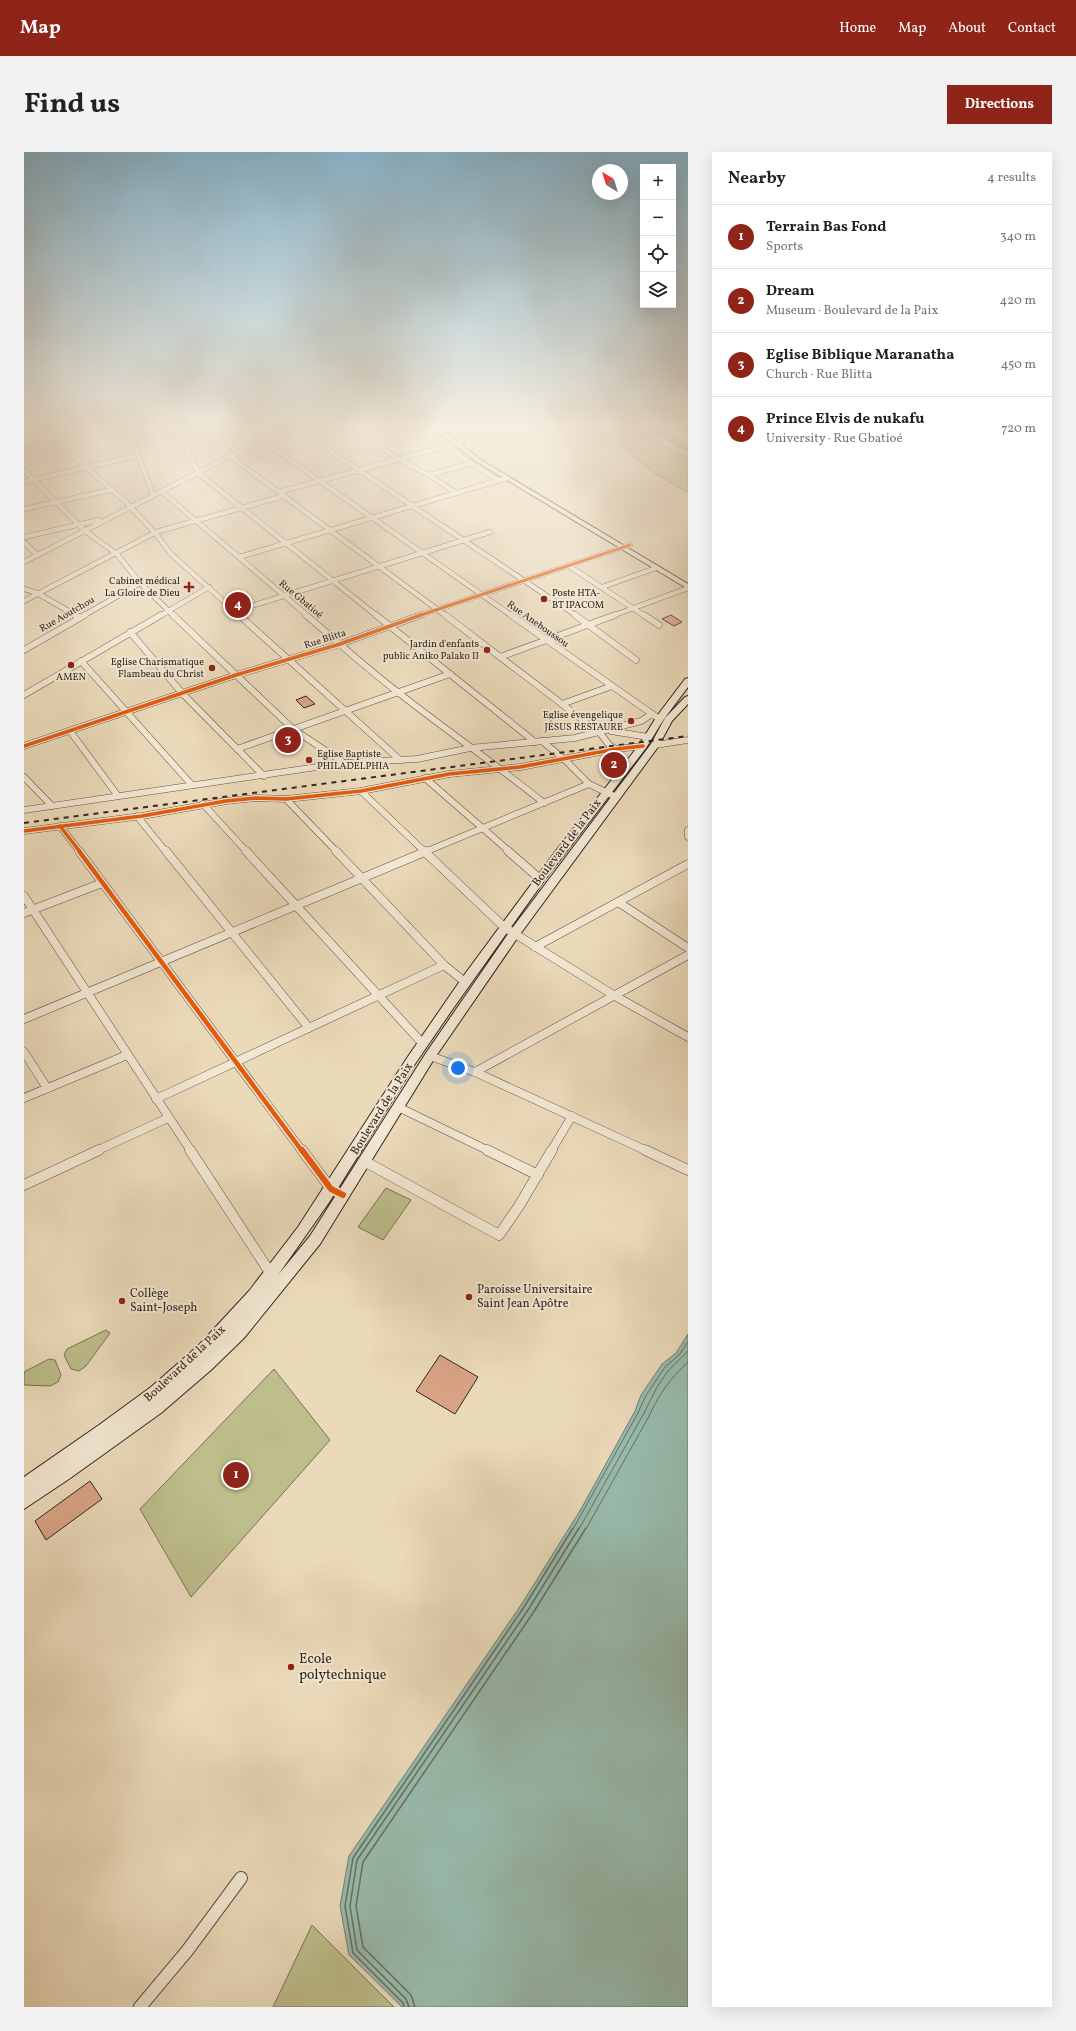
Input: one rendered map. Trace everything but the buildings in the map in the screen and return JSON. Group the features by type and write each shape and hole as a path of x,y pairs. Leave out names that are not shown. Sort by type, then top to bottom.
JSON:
{"main road":[{"path":"572,515 688,580"},
{"path":"576,515 627,546 656,568 688,587"},
{"name":"Boulevard de la Paix","path":"24,1486 101,1434 162,1388 227,1326 271,1274 332,1189 423,1044 465,982 509,930 611,795 648,742 660,717 688,681"},
{"name":"Boulevard de la Paix","path":"660,717 688,700"},
{"name":"Boulevard de la Paix","path":"24,1501 156,1408 206,1365 239,1333 315,1240 540,879 611,795"}],"street":[{"path":"68,515 85,531 117,554 140,583 293,729 344,764"},
{"path":"24,562 115,515"},
{"path":"138,515 156,532 170,553 400,760"},
{"name":"Rue Gbatioé","path":"189,515 397,692 470,748 502,769 544,803"},
{"path":"24,601 37,593 117,554 156,532 216,515"},
{"path":"249,515 535,742"},
{"path":"309,515 437,609 562,704 600,733 610,746 616,749"},
{"name":"Rue Aneboussou","path":"369,515 481,595 612,686 660,717"},
{"path":"239,557 386,515"},
{"path":"424,515 466,540 526,580 590,624 636,660"},
{"path":"24,537 110,517"},
{"path":"236,611 333,582 379,566 424,554 490,532"},
{"path":"24,542 37,555"},
{"name":"Rue Blitta","path":"24,746 236,675 340,644 437,609 627,546"},
{"path":"569,566 659,624"},
{"path":"602,587 656,568"},
{"name":"Rue Aoutchou","path":"24,650 140,583"},
{"path":"24,695 209,587"},
{"path":"500,657 688,587"},
{"path":"24,589 37,593 79,617"},
{"path":"130,632 182,693 264,776"},
{"path":"81,661 191,784"},
{"path":"237,749 450,674"},
{"path":"562,704 612,686"},
{"path":"24,810 191,784 264,776 344,764 417,759 470,748 535,742 600,733 640,721 660,717"},
{"path":"70,731 118,796"},
{"path":"610,731 648,742"},
{"path":"24,831 137,816 203,804 249,798 286,799 360,791 425,778 565,760 648,742 688,740"},
{"path":"542,741 565,760 588,784 611,795"},
{"path":"24,777 52,806"},
{"path":"425,778 540,879"},
{"path":"24,1019 588,784"},
{"path":"360,791 509,930 534,947 615,996 688,1037"},
{"path":"286,799 444,965 465,982"},
{"path":"203,804 423,1044"},
{"path":"137,816 309,1028"},
{"path":"60,826 235,1062 332,1189 343,1195"},
{"path":"688,830 686,834 688,837"},
{"path":"534,947 688,864"},
{"path":"24,913 102,883"},
{"path":"24,896 271,1274"},
{"path":"618,902 688,948"},
{"path":"475,1072 688,955"},
{"path":"156,1099 444,965"},
{"path":"24,1052 47,1088"},
{"path":"24,1098 127,1055"},
{"path":"430,1056 475,1072 688,1170"},
{"path":"398,1107 538,1175"},
{"path":"364,1161 499,1235 538,1175 572,1116"},
{"path":"24,1185 168,1118"},
{"path":"140,2007 187,1951 241,1878"}],"green space":[{"path":"386,1188 411,1200 383,1240 358,1227"},
{"path":"106,1330 110,1333 86,1366 79,1371 71,1369 64,1355 67,1349"},
{"path":"49,1359 55,1360 61,1375 58,1382 50,1386 24,1385 24,1372"},
{"path":"274,1369 330,1440 191,1597 140,1509"},
{"path":"312,1925 394,2007 273,2007"}],"water":[{"path":"688,1334 688,2007 402,2007 349,1955 340,1906 349,1856 521,1605 581,1509 635,1411 641,1395 662,1364 676,1353"}],"railway":[{"path":"24,823 688,736"}],"cycle path":[{"path":"24,746 236,675 340,644 437,609 630,545"},
{"path":"24,831 142,816 226,801 256,798 286,799 361,791 449,774 520,767 565,760 616,749 643,746"},
{"path":"60,826 331,1189 343,1195"}],"place":[{"name":"Cabinet médical La Gloire de Dieu","path":"189,587"},
{"name":"Poste HTA- BT IPACOM","path":"544,599"},
{"name":"Prince Elvis de nukafu","path":"238,605"},
{"name":"Jardin d'enfants public Aniko Palako II","path":"487,650"},
{"name":"AMEN","path":"71,665"},
{"name":"Eglise Charismatique Flambeau du Christ","path":"212,668"},
{"name":"Eglise évengelique JÉSUS RESTAURE","path":"631,721"},
{"name":"Eglise Biblique Maranatha","path":"288,740"},
{"name":"Eglise Baptiste PHILADELPHIA","path":"309,760"},
{"name":"Dream","path":"614,765"},
{"name":"Paroisse Universitaire Saint Jean Apôtre","path":"469,1297"},
{"name":"Collège Saint-Joseph","path":"122,1301"},
{"name":"Terrain Bas Fond","path":"236,1475"},
{"name":"Ecole polytechnique","path":"291,1667"}]}
